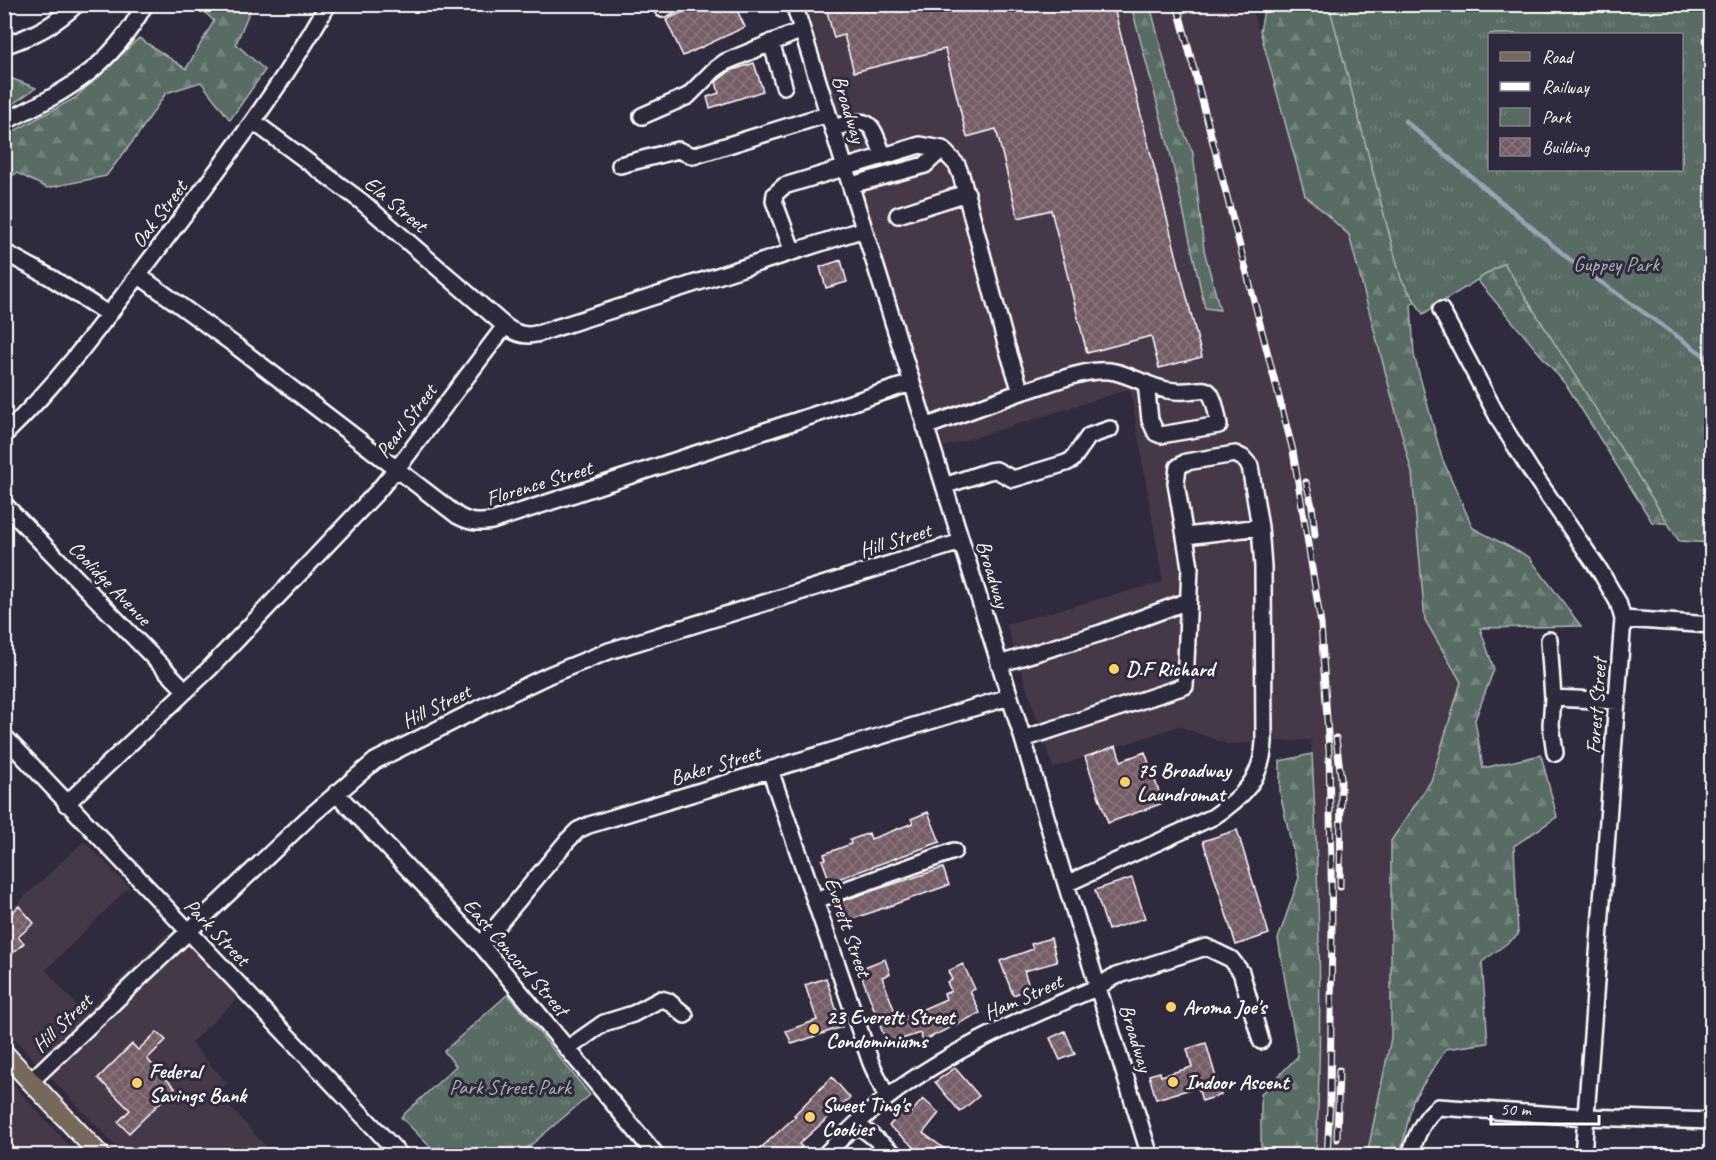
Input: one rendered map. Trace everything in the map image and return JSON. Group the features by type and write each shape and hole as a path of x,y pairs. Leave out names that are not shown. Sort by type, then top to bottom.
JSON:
{"main road":[{"path":"4,1053 101,1155"}],"street":[{"path":"4,46 52,26 77,4"},
{"path":"4,123 76,84 93,71 122,42 144,4"},
{"name":"Oak Street","path":"4,435 54,382 254,122 284,79 328,4"},
{"name":"Broadway","path":"794,4 1150,1155"},
{"path":"642,116 688,96 725,62 802,30"},
{"path":"771,42 784,86"},
{"path":"620,165 678,150 693,156 831,121 861,121 868,124 873,128 883,155"},
{"name":"Ela Street","path":"254,122 361,201 505,326"},
{"path":"793,252 774,201 775,194 784,186 920,145 942,149 957,165 967,193 1006,344 1021,392"},
{"path":"850,185 925,165 942,149"},
{"path":"898,215 967,193"},
{"path":"505,326 515,333 531,335 864,229"},
{"path":"4,252 108,314"},
{"name":"Florence Street","path":"138,275 469,522 486,522 911,383"},
{"name":"Forest Street","path":"1441,310 1501,423 1600,571 1618,602 1623,619 1583,1155"},
{"name":"Pearl Street","path":"66,804 186,692 265,612 397,469 505,326"},
{"path":"925,427 1021,392 1093,371 1114,372 1146,383 1165,390 1177,392 1202,389 1208,391 1215,401 1219,425 1161,435 1156,433 1150,420 1146,383"},
{"path":"944,486 989,471 996,470 1012,479 1066,463 1072,460 1089,436 1110,429"},
{"path":"1023,739 1185,686 1190,567 1176,483 1178,467 1186,462 1235,454 1243,458 1250,466 1260,527 1263,567 1263,755 1259,769 1242,794 1213,817 1066,884"},
{"name":"Coolidge Avenue","path":"4,504 186,692"},
{"path":"1186,536 1260,527"},
{"name":"Hill Street","path":"32,1082 336,793 375,761 580,662 645,639 961,542"},
{"path":"999,664 1101,633 1188,601"},
{"path":"1623,619 1712,625"},
{"path":"1549,640 1553,698 1551,725 1556,753"},
{"name":"Baker Street","path":"481,945 578,830 603,820 1009,697"},
{"path":"1553,698 1618,701"},
{"name":"Park Street","path":"4,736 188,933 401,1155"},
{"name":"Everett Street","path":"770,770 871,1063 887,1098"},
{"name":"East Concord Street","path":"336,793 481,945 657,1155"},
{"path":"816,900 954,851"},
{"name":"Ham Street","path":"824,1155 887,1098 974,1043 1098,987 1113,977 1206,947 1231,959 1241,972 1261,1041"},
{"path":"567,1049 604,1023 633,1014 661,999 668,1001 685,1015"},
{"path":"1410,1155 1424,1120 1438,1107 1586,1117 1712,1122"},
{"path":"857,1124 897,1155"}],"shaded area":[{"path":"806,5 1131,5 1170,152 1205,308 1219,310 1204,250 1193,153 1181,125 1149,5 1251,5 1305,195 1349,235 1412,473 1425,620 1461,682 1431,781 1391,841 1391,1038 1367,1155 1316,1155 1320,1086 1320,908 1311,740 1226,744 1179,726 1053,768 1006,624 1163,582 1130,389 944,447 916,368"},
{"path":"84,841 129,887 46,970 84,1014 168,933 199,944 245,991 191,1043 227,1083 217,1093 274,1155 124,1155 5,1029 5,915"},
{"path":"5,1076 78,1155 5,1155"}],"green space":[{"path":"197,5 252,5 236,44 265,70 230,120 201,82 166,93 106,176 47,188 17,173 5,179 5,136 75,98 139,38 186,69 214,21"},
{"path":"1131,5 1149,5 1181,125 1193,153 1204,250 1220,310 1205,308 1170,152"},
{"path":"1265,5 1711,5 1711,528 1652,522 1567,386 1461,261 1411,305 1414,355 1442,458 1473,528 1529,557 1581,626 1480,628 1494,669 1475,720 1483,768 1541,755 1557,817 1514,846 1518,935 1482,962 1488,1043 1446,1049 1413,1100 1400,1155 1367,1155 1391,1038 1391,841 1431,781 1461,682 1425,620 1412,473 1349,235 1305,195 1260,31"},
{"name":"Guppey Park","path":"1329,5 1711,5 1711,543 1679,541 1504,263 1423,314 1401,279"},
{"path":"5,76 36,88 5,109"},
{"path":"1312,754 1319,955 1316,1155 1261,1155 1261,1094 1298,1056 1278,939 1299,878 1280,793 1280,761"},
{"name":"Park Street Park","path":"508,994 590,1095 519,1155 438,1155 401,1117 456,1066 444,1051"}],"building":[{"path":"699,4 734,4 745,27 683,56 666,20"},
{"path":"825,4 1113,4 1202,357 1159,368 1151,336 1087,353 1051,210 1018,218 996,129 967,137 945,49 854,72 844,35 834,38"},
{"path":"754,63 763,91 710,108 707,97 719,93 716,82 730,71"},
{"path":"841,260 847,282 826,288 820,267"},
{"name":"75 Broadway Laundromat","path":"1116,746 1121,761 1145,752 1163,803 1108,823 1085,757"},
{"path":"928,812 940,842 830,882 822,860 826,859 824,854 851,844 850,840 869,833 871,839 913,823 911,819"},
{"path":"1237,830 1269,934 1236,945 1203,841"},
{"path":"943,868 949,885 844,922 838,902"},
{"path":"1132,878 1145,918 1108,930 1095,890"},
{"path":"19,906 34,923 18,937 24,943 4,961 4,920"},
{"path":"1051,938 1057,962 1024,971 1030,989 1013,995 1000,961 1033,949 1031,944"},
{"path":"885,959 890,974 882,977 898,1020 946,999 944,994 951,991 947,982 952,980 948,971 963,964 975,989 970,991 980,1013 923,1041 920,1033 887,1044 859,969"},
{"path":"826,978 842,1027 792,1044 786,1031 817,1020 805,985"},
{"path":"1065,1031 1075,1054 1060,1060 1050,1038"},
{"name":"Federal Savings Bank","path":"157,1032 166,1040 147,1059 175,1088 129,1133 118,1122 130,1110 98,1078 132,1044 138,1050"},
{"path":"1206,1043 1221,1095 1202,1101 1198,1087 1156,1099 1149,1075 1160,1072 1161,1076 1192,1067 1187,1049"},
{"path":"955,1068 979,1096 960,1112 935,1082"},
{"path":"832,1077 850,1098 799,1144 802,1147 792,1155 753,1155 796,1116 794,1115"},
{"path":"923,1099 939,1113 923,1133 953,1155 924,1155 889,1126 901,1112 907,1117"}],"waterway":[{"path":"1405,121 1574,263 1712,361"}],"railway":[{"path":"1177,4 1293,451 1321,624 1329,751 1332,926 1330,1104 1327,1156"},
{"path":"1306,482 1312,506 1315,535"},
{"path":"1336,738 1341,778 1340,887"},
{"path":"1337,1139 1339,1070"}],"place":[{"name":"D.F Richard","path":"1114,669"},
{"name":"75 Broadway Laundromat","path":"1125,782"},
{"name":"Aroma Joe's","path":"1171,1007"},
{"name":"23 Everett Street Condominiums","path":"814,1029"},
{"name":"Indoor Ascent","path":"1173,1082"},
{"name":"Federal Savings Bank","path":"137,1083"},
{"name":"Sweet Ting's Cookies","path":"810,1117"}]}
